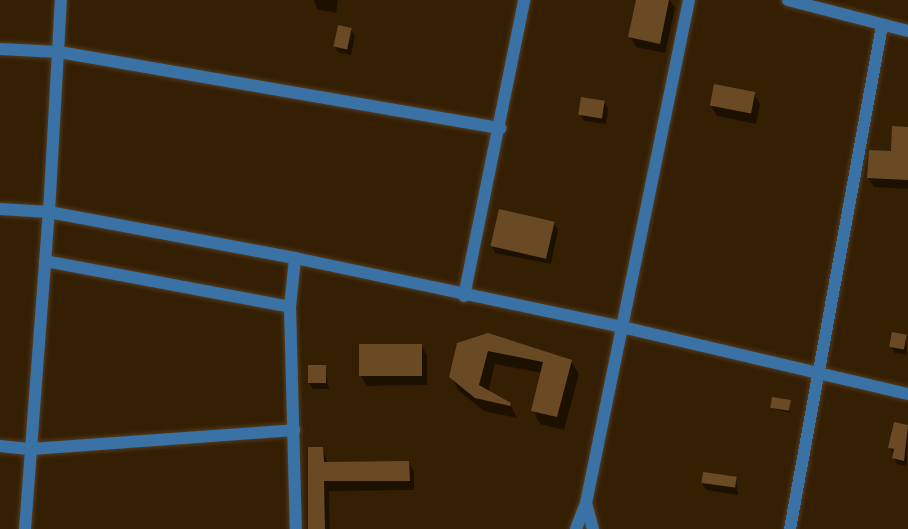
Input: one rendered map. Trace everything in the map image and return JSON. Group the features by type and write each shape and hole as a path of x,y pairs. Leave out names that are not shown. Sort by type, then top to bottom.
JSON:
{"street":[{"path":"25,529 49,212 61,0"},
{"path":"464,296 500,128 524,0"},
{"path":"576,529 586,503 689,0"},
{"path":"788,0 908,31"},
{"path":"790,529 821,374 882,26"},
{"path":"0,49 59,52 500,128"},
{"path":"0,209 49,212 295,258 464,296 622,327 908,394"},
{"path":"295,258 290,307 296,529"},
{"path":"45,261 290,307"},
{"path":"0,446 31,448 294,430"},
{"path":"586,503 593,529"}],"building":[{"path":"636,0 669,0 660,44 628,37"},
{"path":"338,25 352,28 347,49 333,47"},
{"path":"714,84 755,92 751,114 710,106"},
{"path":"581,97 605,101 602,119 578,115"},
{"path":"892,126 908,127 908,180 867,178 869,150 891,151"},
{"path":"499,209 555,222 546,259 490,246"},
{"path":"892,332 907,335 904,350 889,347"},
{"path":"488,333 572,360 557,417 531,411 543,362 488,351 479,385 511,403 510,406 475,398 449,377 457,343"},
{"path":"359,344 422,344 422,376 359,376"},
{"path":"308,365 326,365 326,383 308,383"},
{"path":"772,397 791,400 789,411 770,408"},
{"path":"894,422 908,425 904,461 892,458 894,449 888,448"},
{"path":"308,447 323,447 324,462 409,461 410,481 324,481 325,529 308,529"},
{"path":"703,472 737,477 735,488 701,483"}]}
